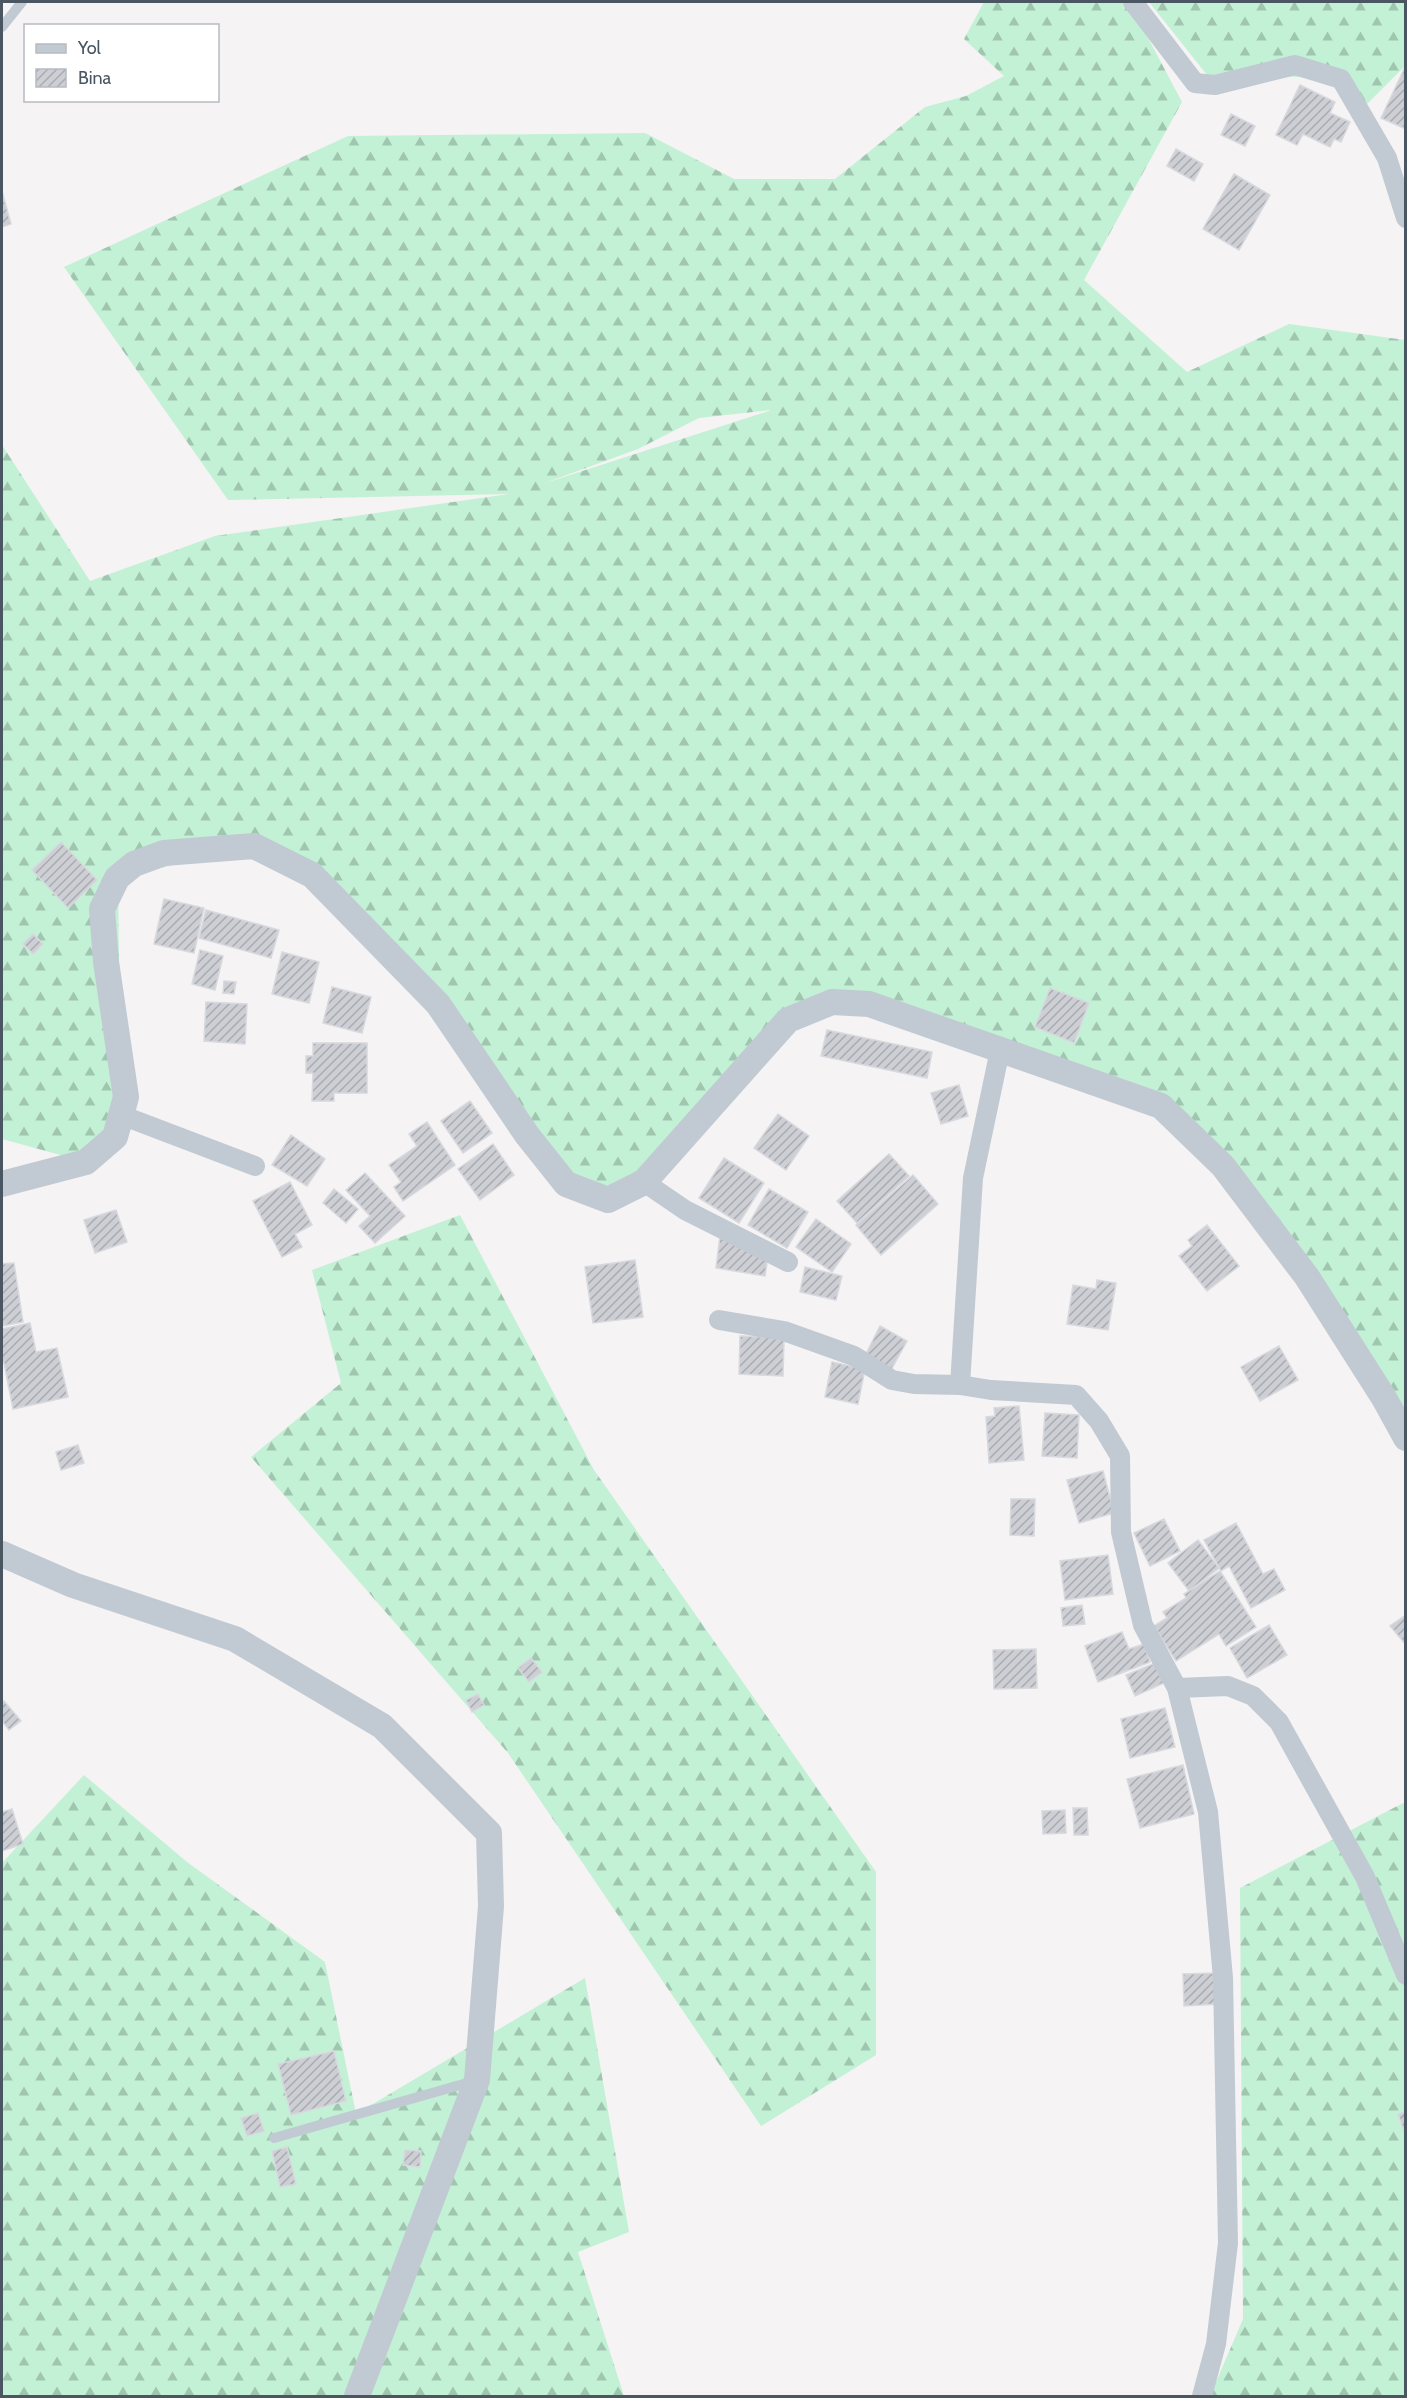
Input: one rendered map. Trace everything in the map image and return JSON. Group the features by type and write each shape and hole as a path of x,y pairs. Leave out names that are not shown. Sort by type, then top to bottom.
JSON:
{"street":[{"path":"1133,2 1196,82 1215,85 1295,65 1341,79 1387,158 1406,218"},
{"path":"2,1184 86,1162 115,1137 126,1097 106,962 102,909 117,878 134,864 164,853 255,846 312,875 438,1004 527,1135 566,1184 608,1200 644,1182 788,1020 832,1002 869,1004 1161,1106 1223,1166 1307,1277 1384,1398 1406,1438"},
{"path":"960,1385 973,1178 1000,1050"},
{"path":"121,1115 255,1166"},
{"path":"644,1182 685,1209 788,1262"},
{"path":"719,1320 784,1331 854,1356 892,1380 914,1384 960,1385 991,1390 1076,1395 1099,1421 1120,1456 1121,1532 1143,1625 1177,1688 1208,1812 1223,1978 1228,2243 1216,2344 1202,2397"},
{"path":"2,1554 73,1585 235,1639 382,1726 489,1833 491,1906 477,2080 357,2397"},
{"path":"1177,1688 1228,1686 1253,1696 1279,1722 1365,1877 1406,1975"}],"lane":[{"path":"2,27 22,2"},
{"path":"274,2138 477,2080"}],"green space":[{"path":"984,2 1129,2 1182,102 1084,280 1187,372 1289,324 1405,340 1405,1452 1288,1252 1161,1106 869,1004 788,1020 644,1182 584,1190 527,1135 340,904 254,846 118,878 121,1115 86,1162 2,1139 2,445 90,581 215,536 509,494 228,500 64,267 348,136 645,133 734,179 835,179 925,107 966,96 1004,76 964,39","holes":["769,411 542,484 638,449 699,418"]},
{"path":"1149,2 1405,2 1405,66 1360,111 1341,79 1256,75 1215,85"},
{"path":"460,1215 594,1470 876,1872 876,2055 761,2126 508,1753 251,1457 341,1383 312,1270"},
{"path":"84,1775 187,1862 325,1962 356,2114 585,1978 629,2232 578,2252 624,2396 2,2396 2,1863"},
{"path":"1405,1802 1405,2396 1210,2396 1243,2319 1240,1888"}],"building":[{"path":"1406,65 1406,129 1381,118"},
{"path":"1300,85 1335,102 1330,113 1350,122 1341,142 1334,139 1330,147 1303,134 1297,145 1276,135"},
{"path":"1231,114 1255,126 1245,146 1221,135"},
{"path":"1176,149 1203,164 1194,181 1167,166"},
{"path":"1234,174 1270,195 1239,250 1203,229"},
{"path":"2,191 11,224 2,227"},
{"path":"61,842 97,880 68,908 32,870"},
{"path":"164,899 204,908 194,953 154,944"},
{"path":"206,910 279,930 271,958 199,938"},
{"path":"33,934 43,944 33,954 23,944"},
{"path":"200,950 223,956 215,990 192,984"},
{"path":"282,952 319,962 309,1003 272,994"},
{"path":"224,981 236,982 234,994 223,993"},
{"path":"332,987 371,997 362,1033 323,1023"},
{"path":"1050,988 1089,1003 1074,1043 1035,1027"},
{"path":"206,1002 247,1004 245,1044 204,1041"},
{"path":"827,1030 932,1052 927,1078 821,1056"},
{"path":"313,1043 367,1043 367,1093 334,1093 334,1101 312,1101 313,1073 306,1073 306,1056 313,1056"},
{"path":"959,1085 968,1116 941,1124 931,1093"},
{"path":"470,1101 492,1133 463,1153 441,1121"},
{"path":"778,1114 809,1136 786,1170 754,1148"},
{"path":"427,1122 455,1165 403,1201 394,1187 401,1182 389,1165 417,1146 409,1134"},
{"path":"291,1135 325,1159 307,1186 272,1165"},
{"path":"493,1144 514,1175 480,1200 458,1169"},
{"path":"889,1154 909,1176 857,1223 837,1201"},
{"path":"724,1158 764,1183 739,1223 699,1198"},
{"path":"365,1173 405,1216 375,1243 359,1226 370,1216 346,1190"},
{"path":"913,1175 938,1204 881,1255 856,1225"},
{"path":"290,1182 312,1225 295,1234 302,1247 282,1257 253,1201"},
{"path":"334,1189 358,1209 346,1223 323,1203"},
{"path":"769,1189 808,1212 787,1248 748,1225"},
{"path":"116,1210 127,1242 95,1253 84,1220"},
{"path":"816,1219 851,1244 832,1272 796,1247"},
{"path":"1207,1225 1239,1266 1207,1291 1179,1256 1192,1246 1188,1240"},
{"path":"720,1236 770,1243 765,1276 716,1268"},
{"path":"635,1260 643,1317 593,1323 585,1267"},
{"path":"14,1263 23,1322 2,1326 2,1264"},
{"path":"805,1267 842,1276 836,1300 800,1292"},
{"path":"1097,1280 1116,1283 1108,1330 1067,1324 1073,1285 1096,1289"},
{"path":"30,1323 36,1352 57,1348 68,1397 13,1409 4,1363 2,1363 2,1329"},
{"path":"880,1326 907,1341 891,1370 865,1356"},
{"path":"740,1336 784,1338 783,1376 739,1374"},
{"path":"1279,1346 1298,1380 1260,1401 1241,1367"},
{"path":"832,1362 865,1369 858,1404 825,1397"},
{"path":"1019,1406 1024,1460 989,1463 986,1417 995,1416 994,1408"},
{"path":"1045,1413 1079,1415 1077,1458 1042,1456"},
{"path":"78,1445 84,1463 61,1470 56,1452"},
{"path":"1103,1471 1114,1513 1079,1523 1067,1480"},
{"path":"1011,1499 1035,1499 1034,1536 1010,1535"},
{"path":"1164,1519 1180,1551 1150,1566 1134,1533"},
{"path":"1236,1523 1263,1574 1274,1569 1285,1590 1251,1608 1229,1566 1221,1571 1204,1540"},
{"path":"1198,1540 1219,1568 1189,1591 1168,1563"},
{"path":"1108,1555 1113,1594 1065,1600 1060,1561"},
{"path":"1220,1571 1256,1627 1226,1646 1219,1634 1176,1661 1154,1626 1167,1618 1163,1612 1186,1598 1184,1594"},
{"path":"1082,1605 1085,1624 1063,1626 1061,1608"},
{"path":"1406,1615 1406,1645 1390,1626"},
{"path":"1269,1625 1287,1655 1247,1678 1230,1648"},
{"path":"1122,1632 1129,1649 1144,1644 1150,1662 1098,1682 1085,1646"},
{"path":"1036,1649 1037,1688 994,1689 993,1650"},
{"path":"531,1658 542,1672 529,1682 518,1668"},
{"path":"1158,1662 1166,1682 1135,1696 1126,1675"},
{"path":"478,1694 484,1705 472,1712 466,1700"},
{"path":"4,1701 21,1721 9,1730 2,1721"},
{"path":"1165,1708 1175,1747 1130,1758 1121,1719"},
{"path":"1183,1765 1194,1814 1140,1828 1127,1779"},
{"path":"1073,1808 1087,1808 1088,1835 1074,1835"},
{"path":"12,1809 23,1844 2,1851 2,1812"},
{"path":"1065,1810 1066,1833 1043,1834 1042,1811"},
{"path":"1218,1973 1219,2004 1184,2006 1183,1974"},
{"path":"334,2051 346,2101 291,2115 278,2064"},
{"path":"1406,2112 1406,2138 1398,2114"},
{"path":"258,2113 264,2131 247,2136 241,2118"},
{"path":"287,2147 296,2184 280,2187 272,2151"},
{"path":"405,2150 421,2151 420,2167 403,2165"}]}
